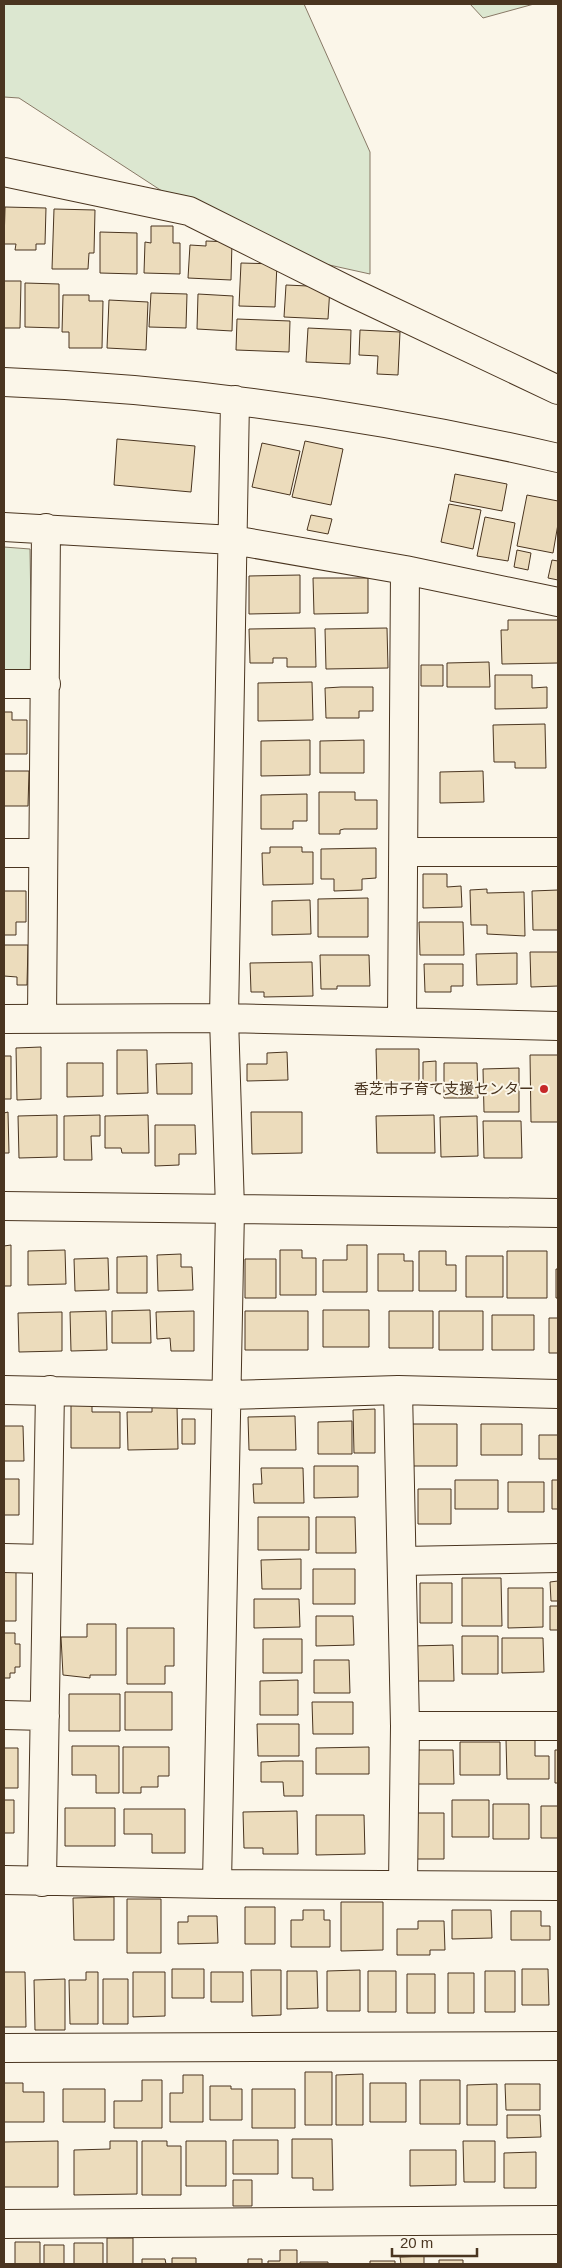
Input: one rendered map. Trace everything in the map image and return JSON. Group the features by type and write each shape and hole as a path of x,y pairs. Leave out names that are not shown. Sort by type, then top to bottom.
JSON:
{"street":[{"path":"4,172 189,212 351,292 558,390"},
{"path":"4,382 112,387 235,400 330,413 450,434 558,458"},
{"path":"217,1884 228,1395 230,1209 224,1018 235,400"},
{"path":"4,527 233,540 405,570 558,602"},
{"path":"42,1019 46,528"},
{"path":"402,1022 405,570"},
{"path":"4,684 46,684"},
{"path":"404,852 558,852"},
{"path":"4,853 42,853"},
{"path":"4,1019 224,1018 558,1026"},
{"path":"4,1206 558,1213"},
{"path":"4,1390 228,1395 398,1390 558,1394"},
{"path":"42,1882 50,1390"},
{"path":"398,1390 405,1726 403,1885"},
{"path":"4,1558 46,1559"},
{"path":"402,1561 558,1558"},
{"path":"4,1715 45,1716"},
{"path":"405,1726 558,1726"},
{"path":"4,1880 217,1884 558,1886"},
{"path":"4,2048 558,2046"},
{"path":"4,2224 558,2220"}],"green space":[{"path":"4,4 304,4 370,152 370,274 248,247 19,98 4,97"},
{"path":"470,4 534,4 483,18"},
{"path":"4,547 30,549 32,670 4,670"}],"building":[{"path":"5,207 46,208 45,244 36,244 36,250 15,250 16,244 4,244"},
{"path":"54,209 95,210 94,253 89,253 88,269 52,269"},
{"path":"151,226 173,226 173,243 180,243 180,274 144,273 145,242 151,243"},
{"path":"100,232 137,233 137,274 100,273"},
{"path":"206,241 232,242 231,280 188,278 190,245 206,246"},
{"path":"241,263 277,264 275,307 239,306"},
{"path":"4,281 21,281 20,328 4,328"},
{"path":"25,283 59,284 59,328 25,327"},
{"path":"286,285 330,287 328,319 284,317"},
{"path":"151,293 187,294 186,328 149,327"},
{"path":"198,294 233,296 232,331 197,329"},
{"path":"63,295 89,295 89,301 103,301 102,348 69,348 69,332 62,332"},
{"path":"109,300 148,302 146,350 107,348"},
{"path":"237,319 290,321 289,352 236,350"},
{"path":"308,328 351,330 350,364 306,362"},
{"path":"360,330 400,332 398,375 377,374 378,356 359,355"},
{"path":"117,439 195,446 191,492 114,485"},
{"path":"305,441 343,449 331,505 292,497"},
{"path":"262,443 300,451 290,495 252,487"},
{"path":"455,474 507,484 502,511 450,501"},
{"path":"527,495 558,501 558,524 553,553 517,546"},
{"path":"449,504 481,510 473,549 441,542"},
{"path":"311,515 332,519 328,534 307,530"},
{"path":"485,517 515,523 508,561 477,556"},
{"path":"517,550 531,553 528,570 514,567"},
{"path":"552,560 558,561 558,580 548,578"},
{"path":"300,575 300,613 249,614 249,576"},
{"path":"313,578 368,578 368,613 314,614"},
{"path":"508,620 558,620 558,663 502,664 501,630 508,630"},
{"path":"315,628 316,667 287,667 287,658 273,658 273,663 250,663 249,629"},
{"path":"387,628 388,668 326,669 325,629"},
{"path":"489,662 490,687 447,687 447,663"},
{"path":"421,665 443,665 443,686 421,686"},
{"path":"495,675 532,675 532,688 547,687 547,708 495,709"},
{"path":"312,682 313,720 258,721 258,683"},
{"path":"373,687 373,711 359,711 359,718 326,718 325,688"},
{"path":"4,712 12,712 12,720 27,720 27,754 4,754"},
{"path":"545,724 546,768 515,768 515,762 494,762 493,725"},
{"path":"310,740 310,775 261,776 261,741"},
{"path":"364,740 364,773 320,773 320,741"},
{"path":"4,771 29,771 28,806 4,806"},
{"path":"483,771 484,802 440,803 440,772"},
{"path":"319,792 355,792 355,800 377,800 377,829 344,829 340,830 340,834 319,834"},
{"path":"307,794 307,821 293,821 293,829 261,829 261,795"},
{"path":"270,847 302,847 302,852 313,852 313,884 263,885 262,853 270,853"},
{"path":"376,848 376,878 362,879 362,890 334,891 334,879 321,879 321,849"},
{"path":"423,874 447,874 447,887 461,886 462,907 423,908"},
{"path":"487,889 487,893 524,892 525,936 487,934 487,925 471,925 470,890"},
{"path":"558,890 558,930 533,930 532,891"},
{"path":"4,891 26,891 26,922 16,922 16,935 4,935"},
{"path":"368,898 368,937 318,937 318,899"},
{"path":"310,900 311,934 272,935 272,901"},
{"path":"419,922 463,922 464,955 420,955"},
{"path":"4,945 28,945 27,985 17,985 17,977 4,976"},
{"path":"530,952 558,952 558,986 531,987"},
{"path":"517,953 517,984 477,985 476,954"},
{"path":"320,955 369,955 370,986 337,986 337,989 321,989"},
{"path":"312,962 313,996 264,997 264,992 251,992 250,963"},
{"path":"424,964 463,964 463,986 451,986 451,992 425,992"},
{"path":"41,1047 41,1099 17,1100 16,1048"},
{"path":"376,1049 419,1049 419,1087 377,1088"},
{"path":"117,1050 147,1050 148,1093 117,1094"},
{"path":"287,1052 288,1080 247,1081 247,1064 267,1064 267,1053"},
{"name":"香芝市子育て支援センター","path":"530,1055 558,1055 558,1122 531,1122"},
{"path":"4,1056 11,1056 11,1099 4,1099"},
{"path":"436,1061 436,1087 423,1087 423,1062"},
{"path":"67,1063 103,1063 103,1096 67,1097"},
{"path":"192,1063 192,1094 157,1094 156,1064"},
{"path":"444,1063 477,1063 478,1098 444,1098"},
{"path":"519,1068 519,1112 484,1112 483,1069"},
{"path":"8,1112 9,1153 4,1153 4,1113"},
{"path":"251,1112 302,1112 302,1153 252,1154"},
{"path":"57,1115 57,1157 19,1158 18,1116"},
{"path":"100,1115 100,1136 91,1136 92,1160 64,1160 64,1116"},
{"path":"148,1115 149,1153 122,1153 121,1148 105,1148 105,1116"},
{"path":"434,1115 435,1153 377,1153 376,1116"},
{"path":"477,1116 478,1156 441,1157 440,1117"},
{"path":"483,1121 521,1121 522,1158 484,1158"},
{"path":"155,1125 195,1125 196,1154 179,1154 179,1165 155,1166"},
{"path":"11,1245 11,1286 4,1286 4,1246"},
{"path":"347,1245 367,1245 367,1292 323,1292 323,1260 347,1260"},
{"path":"65,1250 66,1284 28,1285 28,1251"},
{"path":"280,1250 302,1250 302,1258 316,1258 316,1295 280,1295"},
{"path":"419,1251 446,1251 446,1265 456,1265 456,1291 419,1291"},
{"path":"507,1251 547,1251 547,1298 507,1298"},
{"path":"181,1254 181,1267 192,1267 193,1290 158,1291 157,1255"},
{"path":"378,1254 404,1254 404,1261 413,1261 413,1291 378,1291"},
{"path":"147,1256 147,1293 117,1293 117,1257"},
{"path":"466,1256 503,1256 503,1297 466,1297"},
{"path":"108,1258 109,1290 75,1291 74,1259"},
{"path":"245,1259 276,1259 276,1298 245,1298"},
{"path":"556,1269 558,1269 558,1298 556,1298"},
{"path":"150,1310 151,1343 112,1343 112,1311"},
{"path":"323,1310 369,1310 369,1347 323,1347"},
{"path":"106,1311 107,1350 71,1351 70,1312"},
{"path":"194,1311 194,1351 171,1351 170,1338 157,1339 156,1312"},
{"path":"245,1311 308,1311 308,1350 245,1350"},
{"path":"389,1311 433,1311 433,1348 389,1348"},
{"path":"439,1311 483,1311 483,1350 439,1350"},
{"path":"62,1312 62,1351 19,1352 18,1313"},
{"path":"492,1315 534,1315 534,1350 492,1350"},
{"path":"549,1318 558,1318 558,1353 549,1353"},
{"path":"71,1405 92,1405 92,1412 120,1412 120,1448 71,1448"},
{"path":"152,1406 177,1406 178,1449 128,1450 127,1412 152,1412"},
{"path":"375,1409 375,1453 354,1453 353,1410"},
{"path":"295,1416 296,1450 249,1450 248,1417"},
{"path":"182,1419 195,1419 195,1444 182,1444"},
{"path":"352,1421 352,1454 318,1454 318,1422"},
{"path":"412,1424 457,1424 457,1466 412,1466"},
{"path":"481,1424 522,1424 522,1455 481,1455"},
{"path":"4,1426 23,1426 24,1461 4,1461"},
{"path":"539,1435 558,1435 558,1459 539,1459"},
{"path":"314,1466 358,1466 358,1497 314,1498"},
{"path":"261,1468 303,1468 304,1503 254,1503 253,1484 262,1484"},
{"path":"4,1479 19,1479 19,1515 4,1515"},
{"path":"455,1480 498,1480 498,1509 455,1509"},
{"path":"552,1480 558,1480 558,1509 552,1509"},
{"path":"508,1482 544,1482 544,1512 508,1512"},
{"path":"418,1489 451,1489 451,1524 418,1524"},
{"path":"258,1517 309,1517 309,1550 258,1550"},
{"path":"316,1517 355,1517 356,1553 316,1553"},
{"path":"301,1559 301,1589 262,1589 261,1560"},
{"path":"313,1569 355,1569 355,1604 313,1604"},
{"path":"4,1572 16,1572 16,1621 4,1621"},
{"path":"462,1578 501,1578 502,1626 462,1626"},
{"path":"558,1581 558,1601 551,1601 550,1582"},
{"path":"420,1583 452,1583 452,1623 420,1623"},
{"path":"508,1588 543,1588 543,1627 508,1628"},
{"path":"254,1599 299,1599 300,1627 254,1628"},
{"path":"550,1606 558,1606 558,1630 550,1630"},
{"path":"316,1616 353,1616 354,1645 316,1646"},
{"path":"87,1624 116,1624 116,1675 90,1675 90,1678 63,1675 61,1637 87,1637"},
{"path":"127,1628 174,1628 174,1666 165,1666 165,1684 127,1684"},
{"path":"4,1633 15,1633 15,1644 20,1644 20,1667 15,1667 15,1673 10,1673 10,1678 4,1678"},
{"path":"462,1636 498,1636 498,1674 462,1674"},
{"path":"502,1638 543,1638 544,1672 502,1673"},
{"path":"263,1639 302,1639 302,1673 263,1673"},
{"path":"453,1645 454,1681 412,1681 412,1646"},
{"path":"314,1660 349,1660 350,1693 314,1693"},
{"path":"298,1680 298,1715 260,1715 260,1681"},
{"path":"125,1692 172,1692 172,1730 125,1730"},
{"path":"69,1694 120,1694 120,1731 69,1731"},
{"path":"312,1702 353,1702 353,1734 313,1734"},
{"path":"257,1724 299,1724 299,1756 258,1756"},
{"path":"506,1740 535,1740 535,1756 549,1756 549,1779 507,1779"},
{"path":"460,1742 500,1742 500,1775 460,1775"},
{"path":"72,1746 119,1746 119,1793 96,1793 96,1775 72,1775"},
{"path":"123,1747 169,1747 169,1776 158,1776 158,1787 141,1787 141,1793 123,1793"},
{"path":"369,1747 369,1774 316,1774 316,1748"},
{"path":"4,1748 18,1748 18,1788 4,1788"},
{"path":"417,1750 453,1750 454,1784 417,1784"},
{"path":"555,1750 558,1750 558,1783 555,1783"},
{"path":"303,1761 303,1796 284,1796 283,1782 261,1782 261,1762"},
{"path":"4,1800 14,1800 14,1833 4,1833"},
{"path":"452,1800 489,1800 489,1837 452,1837"},
{"path":"493,1804 529,1804 529,1839 493,1839"},
{"path":"541,1806 558,1806 558,1838 541,1838"},
{"path":"65,1808 115,1808 115,1846 65,1846"},
{"path":"124,1809 185,1809 185,1853 152,1853 152,1834 124,1834"},
{"path":"297,1811 298,1854 263,1854 263,1848 244,1848 243,1812"},
{"path":"417,1813 444,1813 444,1859 417,1859"},
{"path":"316,1815 364,1815 365,1854 316,1855"},
{"path":"114,1897 114,1940 74,1940 73,1898"},
{"path":"127,1899 161,1899 161,1953 127,1953"},
{"path":"341,1902 383,1902 383,1950 341,1951"},
{"path":"245,1907 275,1907 275,1944 245,1944"},
{"path":"303,1910 324,1910 324,1920 330,1920 330,1947 291,1947 291,1920 303,1920"},
{"path":"452,1910 491,1910 492,1938 452,1939"},
{"path":"511,1911 541,1911 541,1926 550,1926 550,1940 511,1940"},
{"path":"188,1916 217,1916 218,1943 178,1944 178,1922 188,1922"},
{"path":"418,1921 444,1921 445,1950 430,1950 430,1955 397,1955 397,1929 418,1929"},
{"path":"172,1969 204,1969 204,1998 172,1998"},
{"path":"522,1969 548,1969 549,2005 522,2005"},
{"path":"251,1970 281,1970 281,2015 252,2016"},
{"path":"360,1970 360,2011 327,2011 327,1971"},
{"path":"287,1971 317,1971 318,2008 287,2009"},
{"path":"368,1971 396,1971 396,2012 368,2012"},
{"path":"485,1971 515,1971 515,2012 485,2012"},
{"path":"4,1972 25,1972 26,2027 4,2027"},
{"path":"86,1972 98,1972 98,2024 70,2024 69,1980 86,1980"},
{"path":"133,1972 165,1972 165,2016 133,2017"},
{"path":"211,1972 243,1972 243,2002 211,2002"},
{"path":"448,1973 474,1973 474,2013 448,2013"},
{"path":"407,1974 435,1974 435,2013 407,2013"},
{"path":"65,1979 65,2030 35,2030 34,1980"},
{"path":"103,1979 128,1979 128,2024 103,2024"},
{"path":"305,2072 332,2072 332,2125 305,2125"},
{"path":"363,2074 363,2125 336,2125 336,2075"},
{"path":"183,2075 203,2075 203,2122 170,2122 170,2093 183,2093"},
{"path":"142,2080 162,2080 162,2128 114,2128 114,2101 142,2101"},
{"path":"420,2080 460,2080 460,2124 420,2124"},
{"path":"4,2083 23,2083 23,2092 44,2092 44,2122 4,2122"},
{"path":"370,2083 406,2083 406,2122 370,2122"},
{"path":"497,2084 497,2125 467,2125 467,2085"},
{"path":"505,2084 540,2084 540,2110 506,2110"},
{"path":"210,2086 231,2086 231,2089 242,2089 242,2120 210,2120"},
{"path":"63,2089 105,2089 105,2122 63,2122"},
{"path":"252,2089 295,2089 295,2128 252,2128"},
{"path":"507,2115 540,2115 541,2137 507,2138"},
{"path":"292,2139 332,2139 333,2190 313,2190 313,2178 292,2178"},
{"path":"233,2140 278,2140 278,2174 233,2174"},
{"path":"58,2141 58,2187 4,2187 4,2142"},
{"path":"110,2141 137,2141 137,2194 74,2195 74,2150 110,2149"},
{"path":"142,2141 167,2141 167,2146 181,2146 181,2195 142,2195"},
{"path":"186,2141 226,2141 226,2186 186,2186"},
{"path":"463,2141 495,2141 495,2182 464,2182"},
{"path":"410,2150 456,2150 456,2185 410,2186"},
{"path":"536,2152 536,2188 504,2188 504,2153"},
{"path":"233,2180 252,2180 252,2206 233,2206"},
{"path":"107,2238 133,2238 133,2264 107,2264"},
{"path":"15,2242 40,2242 40,2264 15,2264"},
{"path":"74,2243 103,2243 103,2264 74,2264"},
{"path":"44,2245 64,2245 64,2264 44,2264"},
{"path":"280,2250 297,2250 297,2264 268,2264 268,2261 280,2261"},
{"path":"424,2256 424,2264 401,2264 400,2257"},
{"path":"172,2258 196,2258 196,2264 172,2264"},
{"path":"142,2259 165,2259 166,2264 142,2264"},
{"path":"248,2259 262,2259 262,2264 248,2264"},
{"path":"439,2260 463,2260 463,2264 439,2264"},
{"path":"370,2261 395,2261 395,2264 370,2264"},
{"path":"300,2262 328,2262 328,2264 300,2264"}],"place":[{"name":"香芝市子育て支援センター","path":"544,1089"}]}
